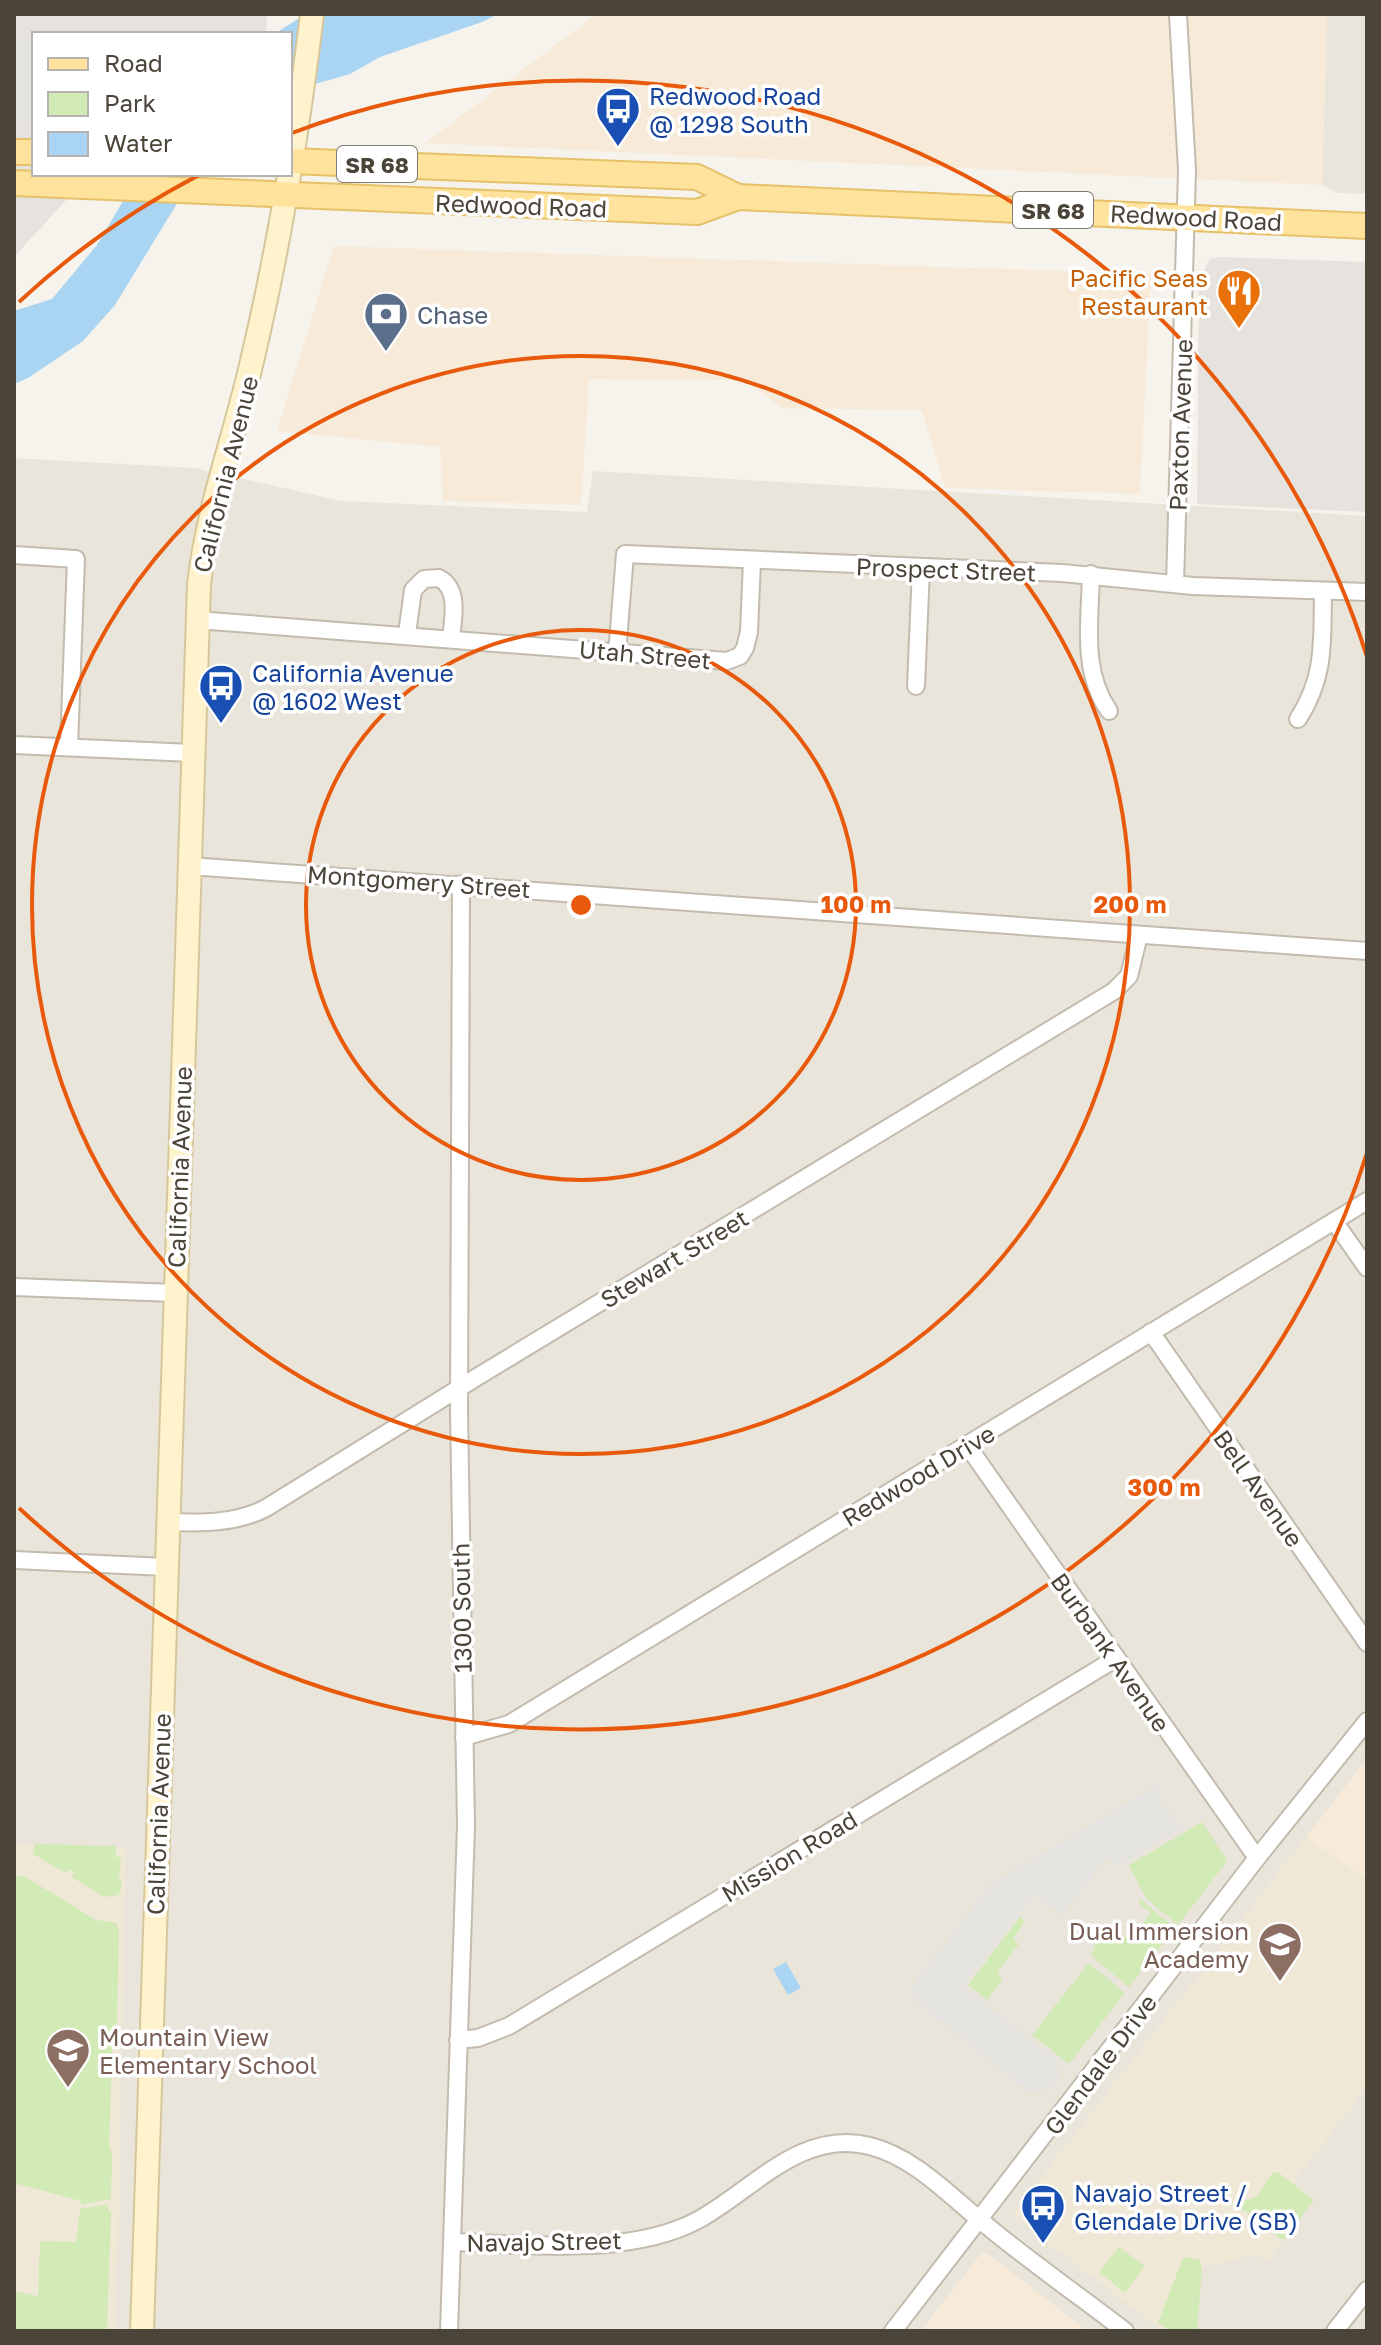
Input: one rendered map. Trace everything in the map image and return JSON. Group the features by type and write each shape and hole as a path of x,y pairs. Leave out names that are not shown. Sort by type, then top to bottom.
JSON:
{"main road":[{"name":"California Avenue","path":"292,156 312,14"},
{"name":"Redwood Road","path":"292,162 697,177 738,197"},
{"name":"California Avenue","path":"142,2331 197,620 205,542 248,378 289,176"},
{"name":"Redwood Road","path":"14,183 697,212 738,197 1367,226"}],"street":[{"name":"Paxton Avenue","path":"1175,584 1187,165 1178,14"},
{"name":"Prospect Street","path":"617,654 625,554 1091,574 1175,584 1367,592"},
{"path":"14,555 76,559 69,747"},
{"name":"Utah Street","path":"197,620 407,634 720,662 740,656 745,648 749,632 752,561"},
{"path":"916,686 921,568"},
{"path":"1091,574 1089,664 1099,697 1109,711"},
{"path":"407,634 413,590 424,579 439,578 450,587 452,596 451,639"},
{"path":"1298,719 1316,687 1320,670 1323,591"},
{"path":"14,745 192,753"},
{"name":"Montgomery Street","path":"189,866 1367,951"},
{"name":"1300 South","path":"449,2331 465,1871 459,1389 461,884"},
{"name":"Stewart Street","path":"168,1522 214,1522 259,1512 1114,991 1129,976 1139,935"},
{"name":"Redwood Drive","path":"464,1737 509,1724 1367,1201"},
{"path":"1334,1221 1367,1268"},
{"path":"14,1287 175,1293"},
{"name":"Bell Avenue","path":"1151,1332 1367,1643"},
{"name":"Burbank Avenue","path":"967,1445 1257,1858"},
{"path":"14,1560 166,1567"},
{"name":"Mission Road","path":"458,2040 478,2038 509,2026 1115,1659"},
{"name":"Glendale Drive","path":"893,2331 1257,1858 1367,1721"},
{"name":"Navajo Street","path":"452,2242 602,2244 672,2231 711,2213 797,2154 833,2144 866,2145 910,2163 979,2220 1125,2331"},
{"path":"1335,2331 1367,2290"}],"shaded area":[{"path":"14,14 267,14 266,32 32,32 32,176 88,176 14,257"},
{"path":"597,14 1327,14 1322,185 425,143"},
{"path":"1327,14 1367,14 1367,194 1337,193 1322,185"},
{"path":"14,41 32,41 32,122 14,121"},
{"path":"334,246 1151,274 1140,494 945,488 922,410 782,408 745,380 589,379 581,505 443,501 440,447 277,431"},
{"path":"1210,259 1367,262 1367,512 1197,504 1199,279"},
{"path":"14,458 195,468 341,501 587,512 593,471 1367,516 1367,1759 1306,1837 1367,1880 1367,2331 1087,2331 988,2254 981,2254 921,2331 14,2331"},
{"path":"1367,1759 1367,1880 1306,1837"},
{"path":"1159,1784 1161,1802 1178,1823 1187,1826 1119,1866 1107,1858 1062,1915 1035,1894 963,1986 1057,2060 1059,2077 1050,2089 1029,2092 913,1999 912,1986 992,1883"},
{"name":"Dual Immersion Academy","path":"1306,1837 1367,1880 1367,2086 1293,2183 1314,2200 1267,2262 1255,2255 1202,2268 1197,2331 1162,2331 1015,2217 1015,2211"},
{"name":"Mountain View Elementary School","path":"14,1843 126,1848 116,2331 14,2331"},
{"path":"986,2253 1087,2331 921,2331 981,2254"}],"green space":[{"path":"1202,1822 1227,1861 1178,1925 1146,1898 1129,1865"},
{"path":"34,1844 116,1846 116,1857 121,1857 119,1895 104,1897 72,1877 74,1872 70,1870 66,1873 33,1854"},
{"path":"14,1876 24,1876 96,1920 117,1923 117,2022 113,2032 109,2146 112,2154 111,2199 81,2205 81,2201 14,2183"},
{"path":"1140,1899 1175,1928 1129,1987 1095,1959 1091,1954 1096,1946 1092,1943 1102,1928 1110,1934 1114,1929 1130,1940 1151,1913 1138,1903"},
{"path":"1020,1917 1025,1921 1013,1939 1019,1944 997,1973 1003,1979 987,2000 968,1985"},
{"path":"1090,1964 1125,1993 1069,2064 1032,2035"},
{"path":"1273,2172 1279,2173 1314,2200 1283,2241 1250,2213 1241,2210 1242,2202 1257,2196"},
{"path":"108,2204 108,2211 111,2211 107,2331 18,2331 14,2325 14,2291 38,2296 40,2241 76,2242 80,2209"},
{"path":"1119,2247 1145,2266 1125,2293 1099,2272"},
{"path":"1186,2257 1200,2260 1202,2268 1197,2331 1169,2331 1158,2323"}],"water":[{"path":"306,14 498,14 380,57 350,74 292,93 292,32 277,32"},
{"path":"138,176 194,176 115,305 83,341 14,384 14,311 52,299 97,245"},
{"path":"786,1962 801,1988 788,1995 773,1969"}],"place":[{"name":"Redwood Road @ 1298 South","path":"618,148"},
{"name":"Pacific Seas Restaurant","path":"1239,330"},
{"name":"Chase","path":"386,353"},
{"name":"California Avenue @ 1602 West","path":"221,725"},
{"name":"Dual Immersion Academy","path":"1280,1983"},
{"name":"Mountain View Elementary School","path":"68,2089"},
{"name":"Navajo Street / Glendale Drive (SB)","path":"1043,2245"}]}
